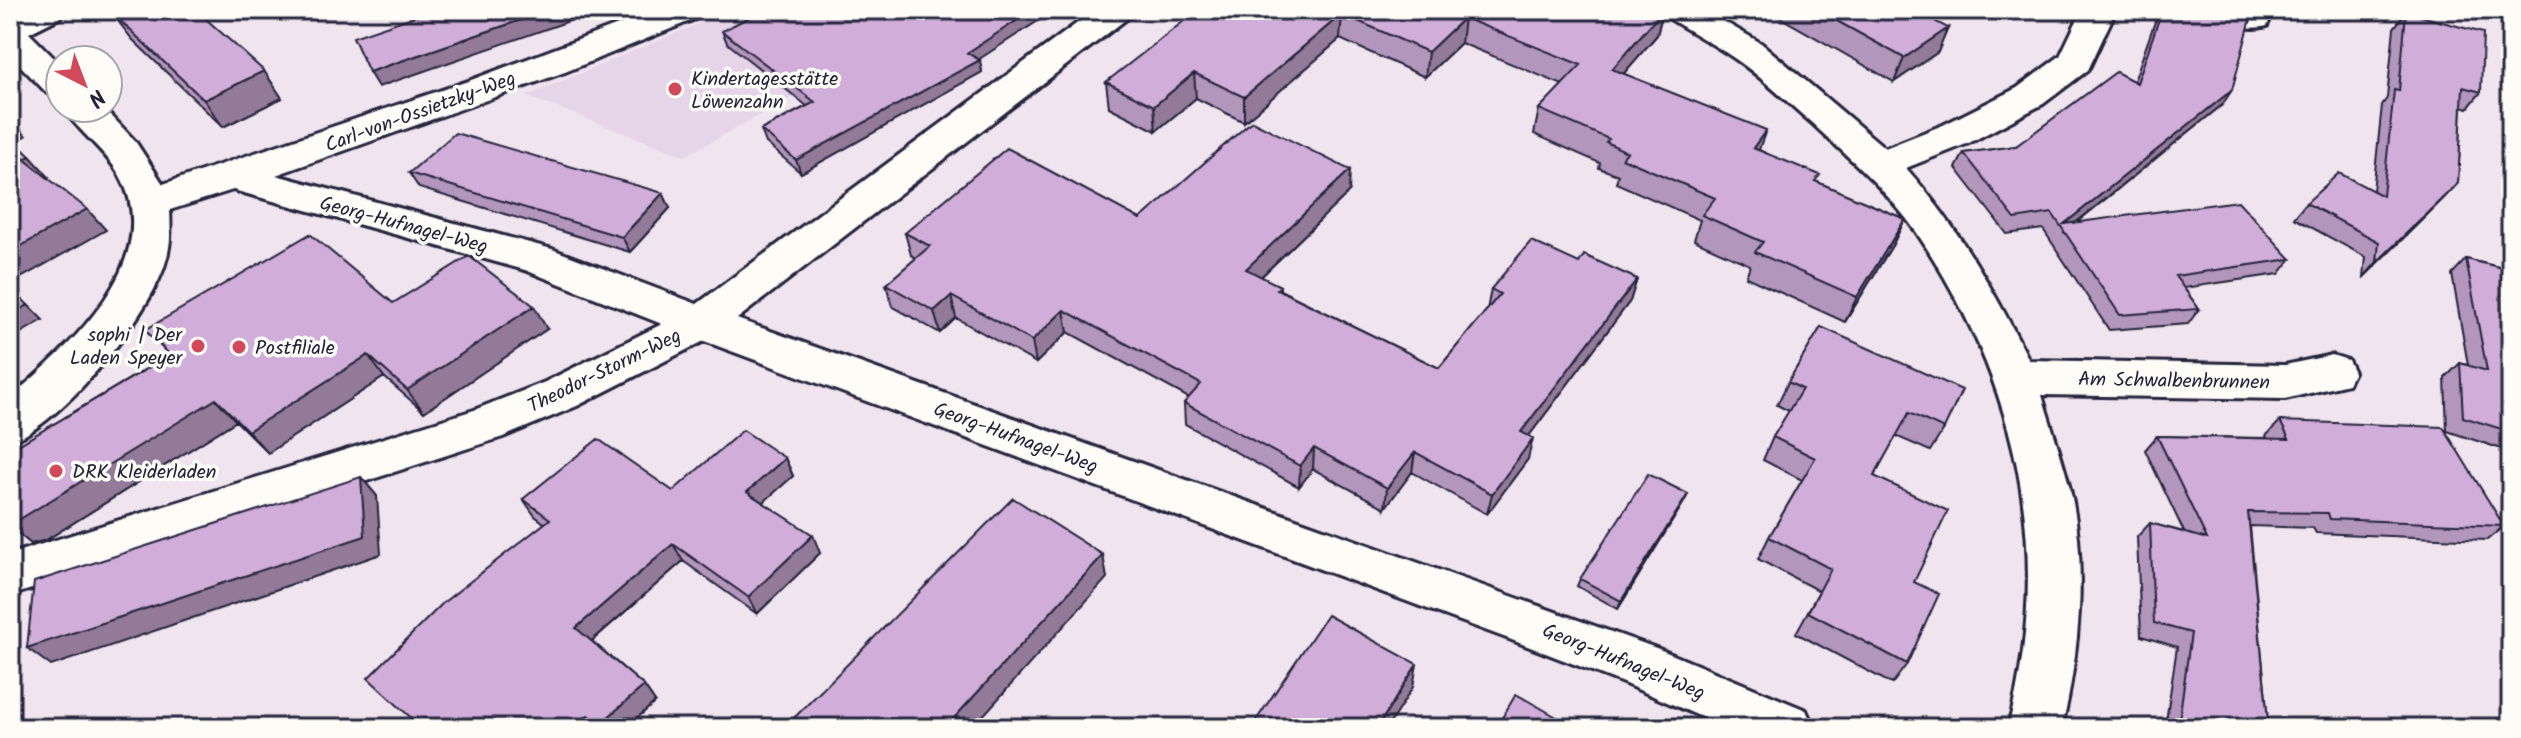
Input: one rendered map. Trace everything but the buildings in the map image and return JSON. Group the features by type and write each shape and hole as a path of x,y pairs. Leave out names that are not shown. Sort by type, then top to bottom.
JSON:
{"street":[{"path":"44,68 10,31 49,10"},
{"name":"Carl-von-Ossietzky-Weg","path":"149,202 235,177 605,46 688,10"},
{"name":"Theodor-Storm-Weg","path":"10,575 487,424 561,394 702,323 1117,10"},
{"path":"1679,10 1748,51 1880,164 1930,222 1978,301 2015,377 2047,492 2055,583 2048,674 2035,728"},
{"path":"1880,164 1956,134 2030,96 2075,62 2099,10"},
{"path":"2224,10 2255,19 2257,10"},
{"path":"10,424 102,340 149,258 149,202 139,177 118,145 98,124"},
{"name":"Georg-Hufnagel-Weg","path":"235,177 537,259 702,323 1527,623 1641,666 1787,728"},
{"name":"Am Schwalbenbrunnen","path":"2015,377 2285,382 2332,372"}],"shaded area":[{"name":"Kindertagesstätte Löwenzahn","path":"731,10 928,10 938,17 685,156 526,96"}],"place":[{"name":"Kindertagesstätte Löwenzahn","path":"675,89"},
{"name":"sophi | Der Laden Speyer","path":"198,346"},
{"name":"Postfiliale","path":"239,347"},
{"name":"DRK Kleiderladen","path":"56,471"}]}
